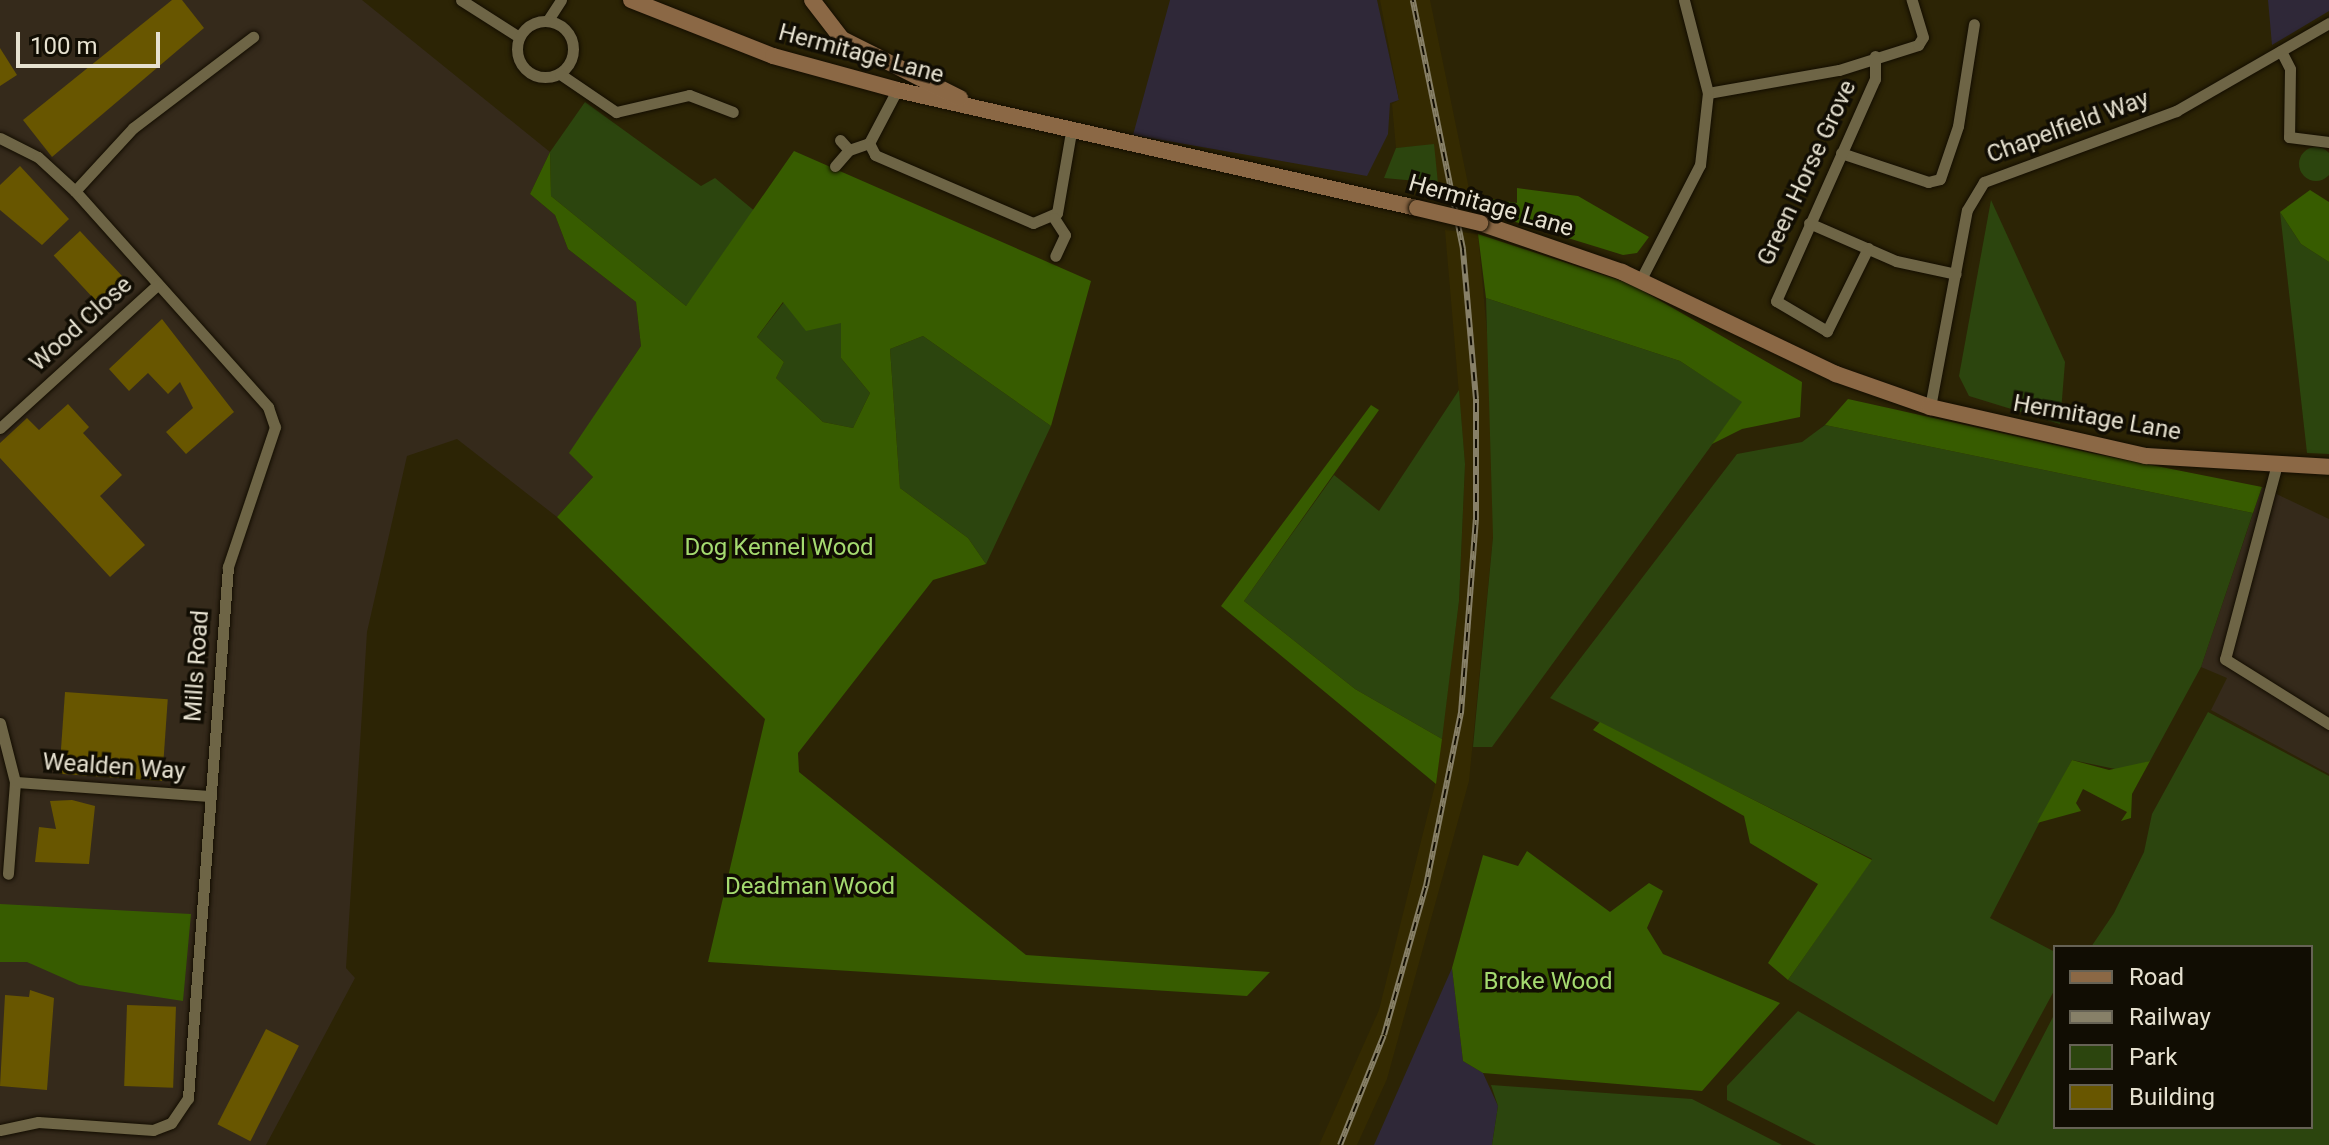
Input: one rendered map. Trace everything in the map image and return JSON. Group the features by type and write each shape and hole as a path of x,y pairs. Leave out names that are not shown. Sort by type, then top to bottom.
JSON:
{"main road":[{"name":"Hermitage Lane","path":"631,0 773,56 897,90 1480,223 1640,281 1836,374 1930,407 2146,456 2329,467"},
{"path":"812,0 842,39 995,114"}],"street":[{"path":"461,0 519,37"},
{"path":"519,37 548,20 561,0"},
{"path":"1640,281 1700,165 1708,93 1684,0"},
{"path":"1708,93 1839,70 1922,42 1912,0"},
{"path":"548,20 573,43 560,74"},
{"name":"Chapelfield Way","path":"1930,407 1967,210 1991,175 2164,116 2329,23"},
{"path":"1841,153 1928,182 1940,179 1958,126 1974,24"},
{"path":"75,191 133,128 253,37"},
{"path":"519,37 517,55 526,70 542,78 560,74 616,112 689,95 733,112"},
{"path":"2281,51 2290,69 2289,137 2329,142"},
{"name":"Green Horse Grove","path":"1868,248 1827,331 1776,301 1875,79 1875,56"},
{"path":"869,143 897,90"},
{"path":"1055,256 1065,235 1054,218 1071,132"},
{"name":"Mills Road","path":"0,138 38,157 75,191 268,407 275,427 228,567 182,1111 153,1130 26,1122 0,1130"},
{"path":"835,166 844,145 869,143"},
{"path":"869,143 878,157 1033,223 1054,218"},
{"path":"0,150 13,147"},
{"path":"1809,223 1868,248 1956,274"},
{"name":"Wood Close","path":"0,428 157,285"},
{"path":"2277,464 2225,659 2266,692 2329,724"},
{"path":"0,723 15,782 8,874"},
{"name":"Wealden Way","path":"15,782 210,796"}],"shaded area":[{"path":"0,0 362,0 550,152 530,194 555,215 568,249 636,302 641,346 570,453 593,477 557,517 457,439 407,456 367,632 346,968 355,978 266,1145 0,1145"},
{"path":"1170,0 1377,0 1399,100 1390,103 1388,134 1367,176 1133,135"},
{"path":"1380,0 1430,0 1473,208 1440,198 1433,145 1396,148 1392,104 1399,100"},
{"path":"2268,0 2329,0 2329,11 2272,45"},
{"path":"1445,230 1478,234 1494,409 1493,537 1469,781 1387,1079 1357,1145 1319,1145 1379,1010 1436,781 1459,601 1465,464"},
{"path":"2262,487 2329,519 2329,774 2211,710 2227,678 2201,667"},
{"path":"1452,968 1463,1061 1483,1073 1498,1106 1492,1145 1374,1145"}],"green space":[{"path":"585,102 701,186 715,178 757,213 686,306 551,196 550,152"},
{"path":"1434,144 1438,183 1384,178 1396,148"},
{"path":"2316,147 2328,152 2328,176 2316,181 2304,176 2299,164 2304,152"},
{"name":"Dog Kennel Wood","path":"794,151 1091,281 1051,426 923,336 890,349 900,488 968,538 986,564 933,580 798,753 799,772 1026,955 1270,972 1247,996 708,962 765,719 557,517 593,477 569,453 641,346 636,302 568,249 555,215 530,194 550,152 551,196 686,306","holes":["783,302 806,331 841,323 841,358 870,393 853,428 823,422 776,378 784,362 757,337"]},
{"path":"1517,188 1578,196 1649,237 1637,253 1623,255 1480,211 1492,199 1517,203"},
{"path":"2310,190 2329,202 2329,262 2301,244 2280,212"},
{"path":"1991,200 2065,362 2060,424 1969,396 1959,376"},
{"path":"2280,212 2301,244 2329,262 2329,454 2307,453"},
{"path":"1478,234 1631,284 1802,382 1800,417 1742,429 1712,444 1742,402 1680,361 1486,298"},
{"path":"1486,298 1680,361 1743,402 1492,747 1473,747 1493,537"},
{"path":"784,302 841,323 841,358 870,393 853,428 823,422 776,378 784,362 757,337"},
{"path":"923,336 1051,426 986,564 968,538 900,488 890,349"},
{"path":"1459,390 1465,464 1459,601 1442,739 1355,689 1244,601 1334,475 1379,511"},
{"path":"1848,399 2262,487 2253,513 1825,425"},
{"path":"1371,405 1379,410 1244,601 1355,689 1442,739 1436,784 1221,606"},
{"path":"1825,425 2253,513 2201,667 2150,761 2120,770 2072,760 1990,918 2053,951 2053,993 1994,1102 1788,980 1872,859 1550,698 1737,454 1802,442"},
{"path":"2208,712 2329,776 2329,1145 1816,1145 1727,1100 1727,1086 1798,1011 1997,1125 2053,1017 2053,1129 2313,1129 2313,945 2092,945 2114,913 2144,852 2152,814"},
{"path":"1600,722 1872,860 1788,980 1768,963 1818,884 1750,843 1744,816 1593,730"},
{"path":"2072,760 2109,770 2150,761 2132,794 2131,818 2121,821 2127,812 2083,789 2076,803 2081,811 2037,823"},
{"name":"Broke Wood","path":"1527,851 1610,912 1649,883 1663,891 1647,928 1663,954 1780,1003 1702,1091 1483,1073 1463,1061 1452,968 1483,855 1518,866"},
{"path":"0,904 191,914 183,1001 79,985 27,962 0,962"},
{"path":"1491,1085 1692,1099 1782,1145 1492,1145 1498,1106"}],"building":[{"path":"172,0 182,0 204,28 52,157 23,120"},
{"path":"0,48 17,75 0,86"},
{"path":"20,166 69,219 42,245 0,210 0,185"},
{"path":"80,231 123,277 97,302 54,256"},
{"path":"162,319 234,412 186,454 166,432 193,408 180,382 168,394 148,373 129,391 109,369"},
{"path":"68,404 89,427 83,433 122,475 100,496 145,545 110,577 0,458 0,443 27,418 39,430"},
{"path":"65,692 168,699 162,781 59,774"},
{"path":"72,800 95,806 89,864 35,862 39,827 56,829 50,801"},
{"path":"30,990 54,998 47,1090 0,1086 5,995 29,997"},
{"path":"127,1005 176,1007 173,1088 124,1086"},
{"path":"266,1029 299,1046 250,1141 217,1124"}],"railway":[{"path":"1340,1145 1384,1035 1426,886 1461,713 1476,520 1476,399 1463,249 1413,0"}],"park label":[{"name":"Deadman Wood","path":"810,887"}]}
